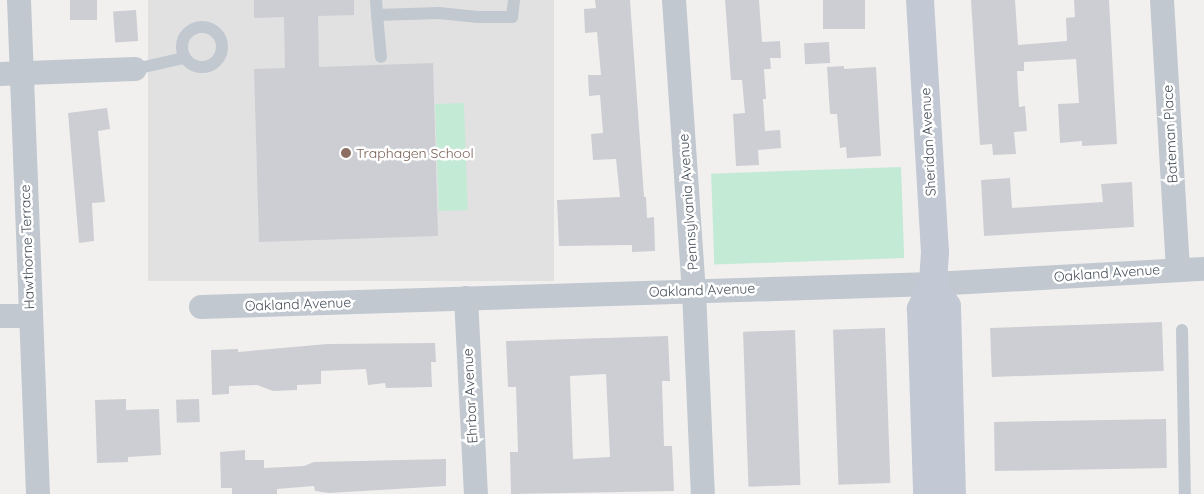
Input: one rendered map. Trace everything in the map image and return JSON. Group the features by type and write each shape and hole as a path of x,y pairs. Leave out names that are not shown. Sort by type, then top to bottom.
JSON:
{"street":[{"name":"Hawthorne Terrace","path":"19,0 10,74 29,316 38,494"},
{"name":"Pennsylvania Avenue","path":"674,0 694,291 703,494"},
{"name":"Sheridan Avenue","path":"920,0 935,253 933,284 921,309 927,494"},
{"name":"Bateman Place","path":"1162,0 1178,269"},
{"path":"10,74 135,68"},
{"name":"Oakland Avenue","path":"201,307 933,284 1204,269"},
{"path":"933,284 947,306 952,494"},
{"name":"Ehrbar Avenue","path":"466,298 476,494"},
{"path":"0,316 29,316"}],"lane":[{"path":"376,0 381,57"},
{"path":"377,15 439,13 512,17 514,0"},
{"path":"135,68 184,58"},
{"path":"1182,330 1184,494"}],"shaded area":[{"path":"148,0 554,0 554,281 148,281"}],"green space":[{"path":"464,103 468,210 439,211 435,104"},
{"path":"901,167 904,258 714,265 711,174"}],"building":[{"path":"70,0 97,0 97,20 70,20"},
{"name":"Traphagen School","path":"254,0 354,0 354,15 318,16 319,67 433,63 438,236 259,242 254,69 285,68 284,17 254,18"},
{"path":"595,0 630,0 644,197 646,197 647,218 654,217 655,251 632,252 632,245 559,246 557,200 620,197 616,159 593,160 591,134 603,133 600,95 589,96 588,75 601,75 597,32 585,33 584,9 596,8"},
{"path":"725,0 759,0 762,42 780,41 781,58 770,58 771,69 764,69 766,99 763,99 765,131 780,130 781,148 758,150 759,165 736,166 733,114 745,113 742,80 731,80"},
{"path":"823,0 865,0 865,29 823,29"},
{"path":"971,0 1015,0 1018,45 1067,41 1066,18 1075,17 1074,0 1109,0 1117,144 1082,146 1082,141 1060,143 1058,104 1079,103 1076,59 1024,62 1024,71 1017,71 1019,107 1025,106 1027,131 1014,132 1016,154 993,155 992,144 980,145"},
{"path":"136,10 138,41 115,43 113,12"},
{"path":"829,42 830,63 805,64 804,43"},
{"path":"844,66 844,69 876,67 881,156 847,158 846,147 840,148 837,114 830,114 827,67"},
{"path":"107,108 110,129 98,131 105,202 92,203 94,241 79,243 68,113"},
{"path":"1010,178 1012,208 1103,202 1101,184 1132,182 1134,227 984,236 981,180"},
{"path":"1162,322 1164,371 992,377 990,328"},
{"path":"885,328 890,483 838,485 833,330"},
{"path":"795,330 800,485 748,487 743,332"},
{"path":"668,336 670,381 662,381 664,446 672,446 674,491 511,494 510,452 518,452 516,387 508,387 506,341","holes":["606,374 610,457 573,459 570,376"]},
{"path":"435,343 436,362 431,362 432,387 386,388 385,383 368,385 366,369 321,371 321,384 297,385 297,390 273,391 257,385 229,386 229,394 212,395 211,350 238,349 238,352 327,344"},
{"path":"126,399 126,410 159,409 161,455 128,457 128,462 97,463 95,400"},
{"path":"199,399 200,422 177,423 176,400"},
{"path":"1166,419 1167,468 995,471 994,422"},
{"path":"245,450 245,460 264,460 264,468 304,466 314,462 446,459 446,486 329,493 315,491 314,486 277,489 277,494 232,494 232,488 221,488 220,452"}],"place":[{"name":"Traphagen School","path":"346,153"}]}
